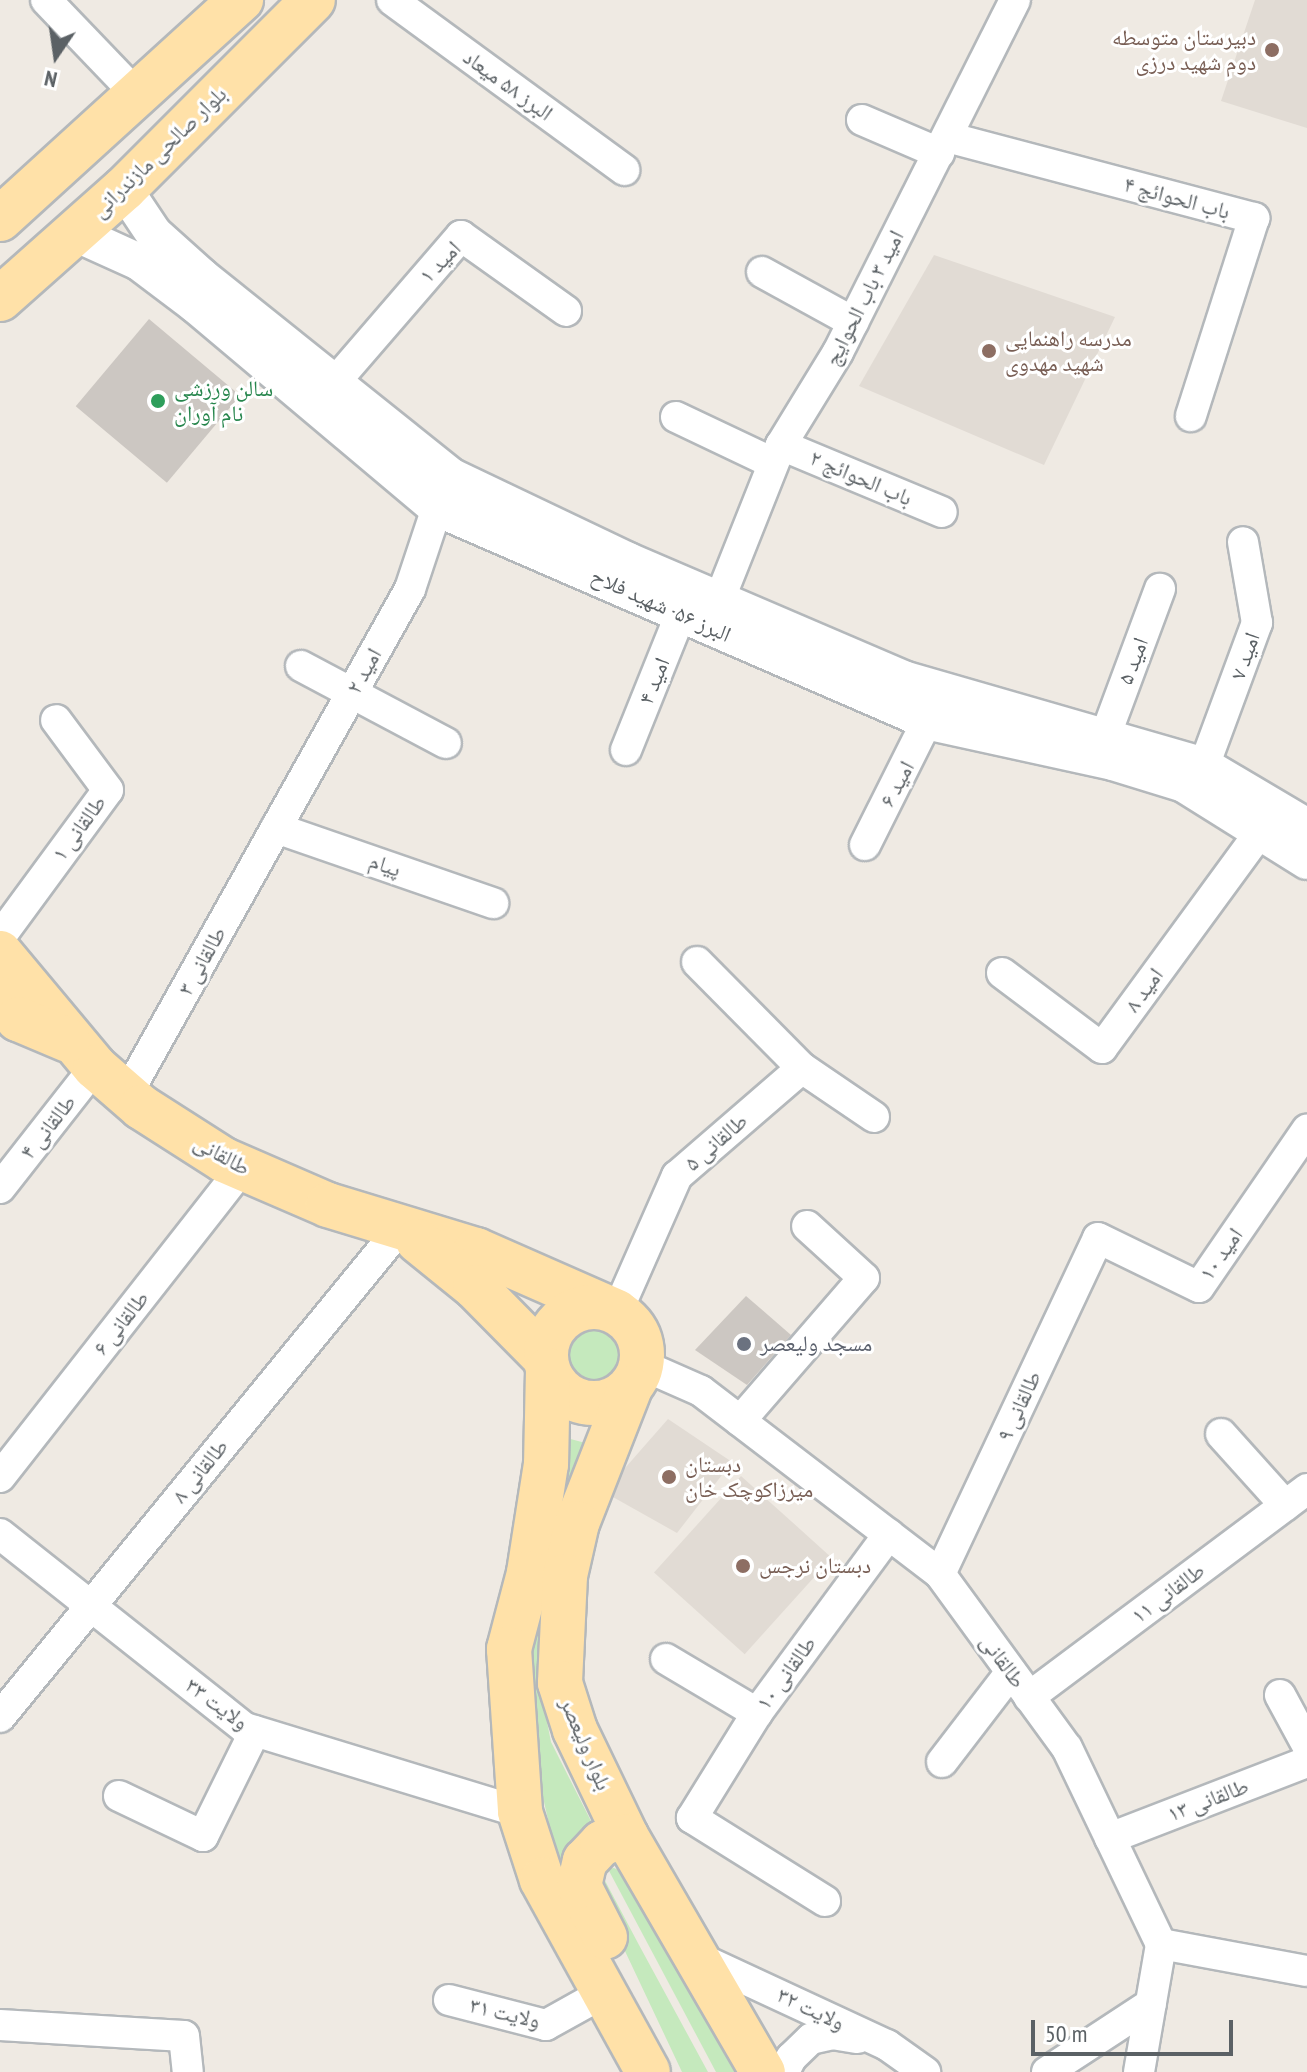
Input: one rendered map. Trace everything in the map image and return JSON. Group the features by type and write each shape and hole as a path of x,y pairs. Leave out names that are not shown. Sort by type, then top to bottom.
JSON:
{"main road":[{"path":"4,209 241,0"},
{"name":"بلوار صالحی مازندرانی","path":"0,299 124,189 313,0"},
{"path":"0,953 42,998 97,1067"},
{"name":"طالقانی","path":"0,999 18,1019 97,1067 242,1168 328,1205 476,1250 617,1312"},
{"name":"طالقانی","path":"401,1227 475,1287 547,1365"},
{"path":"547,1365 568,1397 584,1403 609,1401 636,1376 638,1334 617,1312 588,1307 562,1319 547,1344 546,1464 529,1573 509,1649 520,1812 542,1880 602,1994 648,2072"},
{"name":"بلوار ولیعصر","path":"636,1376 577,1523 565,1576 560,1683 575,1730 626,1836 763,2072"},
{"path":"626,1836 594,1851 585,1861 579,1886 674,2072"}],"street":[{"path":"46,0 136,94"},
{"name":"البرز ۵۸ میعاد","path":"392,0 624,170"},
{"name":"امید ۳ باب الحوایج","path":"720,598 777,454 853,322 1015,0"},
{"path":"862,120 943,145"},
{"name":"باب الحوائج ۴","path":"943,145 1254,218 1191,416"},
{"name":"البرز ۵۶- شهید فلاح","path":"124,189 154,234 450,476 628,561 720,598 935,707 1106,734 1204,766 1307,827"},
{"name":"البرز ۵۶- شهید فلاح","path":"75,233 139,262 173,287 437,508 681,613 935,707 1184,784 1307,861"},
{"name":"امید ۱","path":"335,382 461,236 566,311"},
{"path":"762,272 853,322"},
{"name":"باب الحوائج ۲","path":"676,417 942,512"},
{"name":"امید ۲","path":"276,828 410,589 437,508"},
{"name":"امید ۷","path":"1204,766 1257,623 1243,542"},
{"name":"امید ۵","path":"1106,734 1160,589"},
{"name":"امید ۴","path":"626,750 681,613"},
{"path":"301,666 350,696 446,743"},
{"name":"امید ۶","path":"865,845 935,707"},
{"name":"طالقانی ۱","path":"0,937 108,790 56,720"},
{"name":"پیام","path":"276,828 493,903"},
{"name":"طالقانی ۳","path":"97,1067 276,828"},
{"name":"امید ۸","path":"1002,973 1102,1048 1260,832"},
{"path":"697,962 802,1068 874,1117"},
{"name":"طالقانی ۴","path":"0,1188 97,1067"},
{"name":"طالقانی ۵","path":"617,1312 677,1176 802,1068"},
{"name":"امید ۱۰","path":"1098,1238 1199,1287 1307,1130"},
{"name":"طالقانی ۶","path":"0,1477 242,1168"},
{"path":"740,1421 864,1278 807,1226"},
{"name":"طالقانی ۸","path":"0,1717 401,1227"},
{"name":"طالقانی ۹","path":"940,1574 1098,1238"},
{"name":"طالقانی","path":"636,1376 701,1391 940,1574 1067,1748 1161,1944"},
{"path":"1221,1434 1296,1497"},
{"name":"طالقانی ۱۱","path":"1029,1697 1296,1497"},
{"name":"ولایت ٣۳","path":"0,1534 89,1606 255,1731 520,1812"},
{"name":"طالقانی ۱۰","path":"825,1901 692,1818 757,1713 889,1534"},
{"path":"666,1659 757,1713"},
{"path":"942,1762 1011,1672"},
{"path":"1280,1695 1307,1745"},
{"path":"119,1796 203,1836 255,1731"},
{"name":"طالقانی ۱۳","path":"1110,1838 1307,1762"},
{"path":"1139,2072 1161,1944 1307,1971"},
{"name":"ولایت ۳۲","path":"692,1954 887,2045 925,2072"},
{"name":"ولایت ۳۱","path":"449,2000 546,2025 602,1994"},
{"path":"1047,2072 1151,2004"},
{"path":"0,2025 184,2036 188,2072"},
{"path":"784,2072 791,2058 811,2039 832,2034 887,2045"}],"shaded area":[{"name":"دبیرستان متوسطه دوم شهید درزی","path":"1255,0 1307,0 1307,128 1221,101"},
{"name":"مدرسه راهنمایی شهید مهدوی","path":"934,255 1115,317 1044,465 859,386"},
{"name":"دبستان میرزاکوچک خان","path":"668,1419 732,1462 677,1533 604,1492"},
{"name":"دبستان نرجس","path":"741,1476 832,1558 745,1654 654,1573"}],"green space":[{"path":"601,1321 623,1336 629,1356 627,1370 619,1381 608,1389 587,1391 569,1381 561,1370 559,1349 569,1331 580,1323"},
{"path":"563,1437 593,1445 539,1682 551,1742 595,1829 573,1842 558,1863 531,1745 526,1656"},
{"path":"608,1869 623,1872 742,2072 716,2072"},
{"path":"602,1875 708,2072 682,2072 599,1896"}],"building":[{"name":"سالن ورزشی نام آوران","path":"149,319 240,395 167,483 76,406"},
{"name":"مسجد ولیعصر","path":"746,1296 791,1335 747,1385 695,1350"}],"place":[{"name":"دبیرستان متوسطه دوم شهید درزی","path":"1272,50"},
{"name":"مدرسه راهنمایی شهید مهدوی","path":"989,351"},
{"name":"سالن ورزشی نام آوران","path":"158,401"},
{"name":"مسجد ولیعصر","path":"744,1344"},
{"name":"دبستان میرزاکوچک خان","path":"669,1477"},
{"name":"دبستان نرجس","path":"743,1566"}]}
